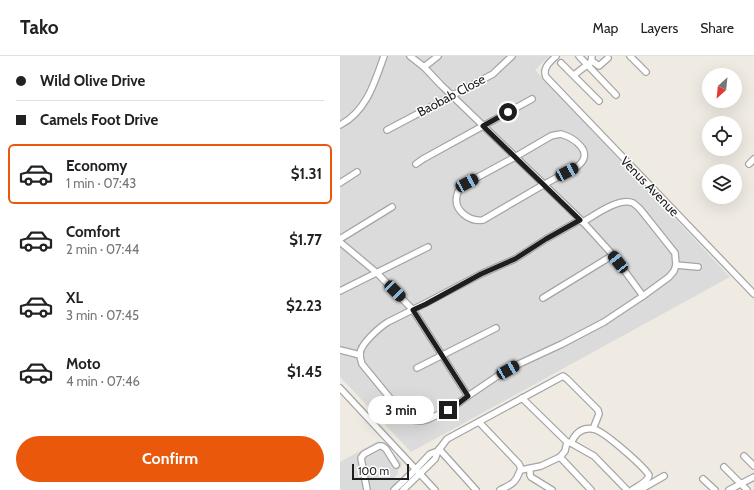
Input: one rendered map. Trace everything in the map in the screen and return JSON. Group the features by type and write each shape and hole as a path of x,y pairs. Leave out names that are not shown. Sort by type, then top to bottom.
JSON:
{"street":[{"path":"340,125 354,116 367,98 376,80 384,56"},
{"path":"410,56 424,67 581,221 613,256 643,296"},
{"path":"424,67 438,56"},
{"name":"Baobab Close","path":"387,130 493,74 512,56"},
{"name":"Venus Avenue","path":"556,56 546,66 544,71 546,77 754,294"},
{"path":"579,56 590,60 599,66 608,58"},
{"path":"630,56 646,72"},
{"path":"574,75 590,60"},
{"path":"590,60 616,95"},
{"path":"561,62 599,101"},
{"path":"416,164 532,99"},
{"path":"555,135 566,135 577,142 583,150 584,159 581,164 544,185 483,220 478,221 463,214 456,200 457,194 461,187 467,183 555,135"},
{"path":"749,164 754,159"},
{"path":"340,183 357,172"},
{"path":"626,202 634,204 640,209 674,251 676,265 674,271 669,277 604,322 521,363 496,377 455,406 429,419 416,421 403,414 362,364 360,355 364,344 388,322 426,304 481,274 515,259 546,239 616,204 626,202"},
{"path":"392,207 340,241 377,273 413,310 468,396"},
{"path":"340,291 428,247"},
{"path":"543,298 613,256"},
{"path":"676,265 698,267"},
{"path":"417,368 496,328"},
{"path":"340,350 360,355"},
{"path":"403,490 434,459 438,450 447,438 562,376 565,377 598,410 599,414 593,429"},
{"path":"340,388 435,490"},
{"path":"522,398 569,443 595,458 627,490"},
{"path":"479,422 521,467 515,481 500,490"},
{"path":"521,470 541,466 560,457 579,431 587,428 593,429 597,430 621,448 648,473 649,476 646,480 632,490"},
{"path":"367,490 361,458 363,455 379,446 382,446 386,449 396,465"},
{"path":"394,490 430,454 438,450"},
{"path":"438,450 476,490"},
{"path":"744,456 754,466"},
{"path":"560,457 591,490"},
{"path":"724,467 747,490"},
{"path":"530,469 531,477 552,490"},
{"path":"640,490 664,476"},
{"path":"729,490 754,477"},
{"path":"704,479 714,490"}],"shaded area":[{"path":"340,56 549,56 535,70 730,277 411,452 340,377"},
{"path":"378,441 386,445 402,463 398,470 398,474 394,478 406,490 340,490 340,462"}],"route":[{"path":"448,410 468,396 413,310 481,274 515,259 546,239 580,220 483,126 508,112"}]}
